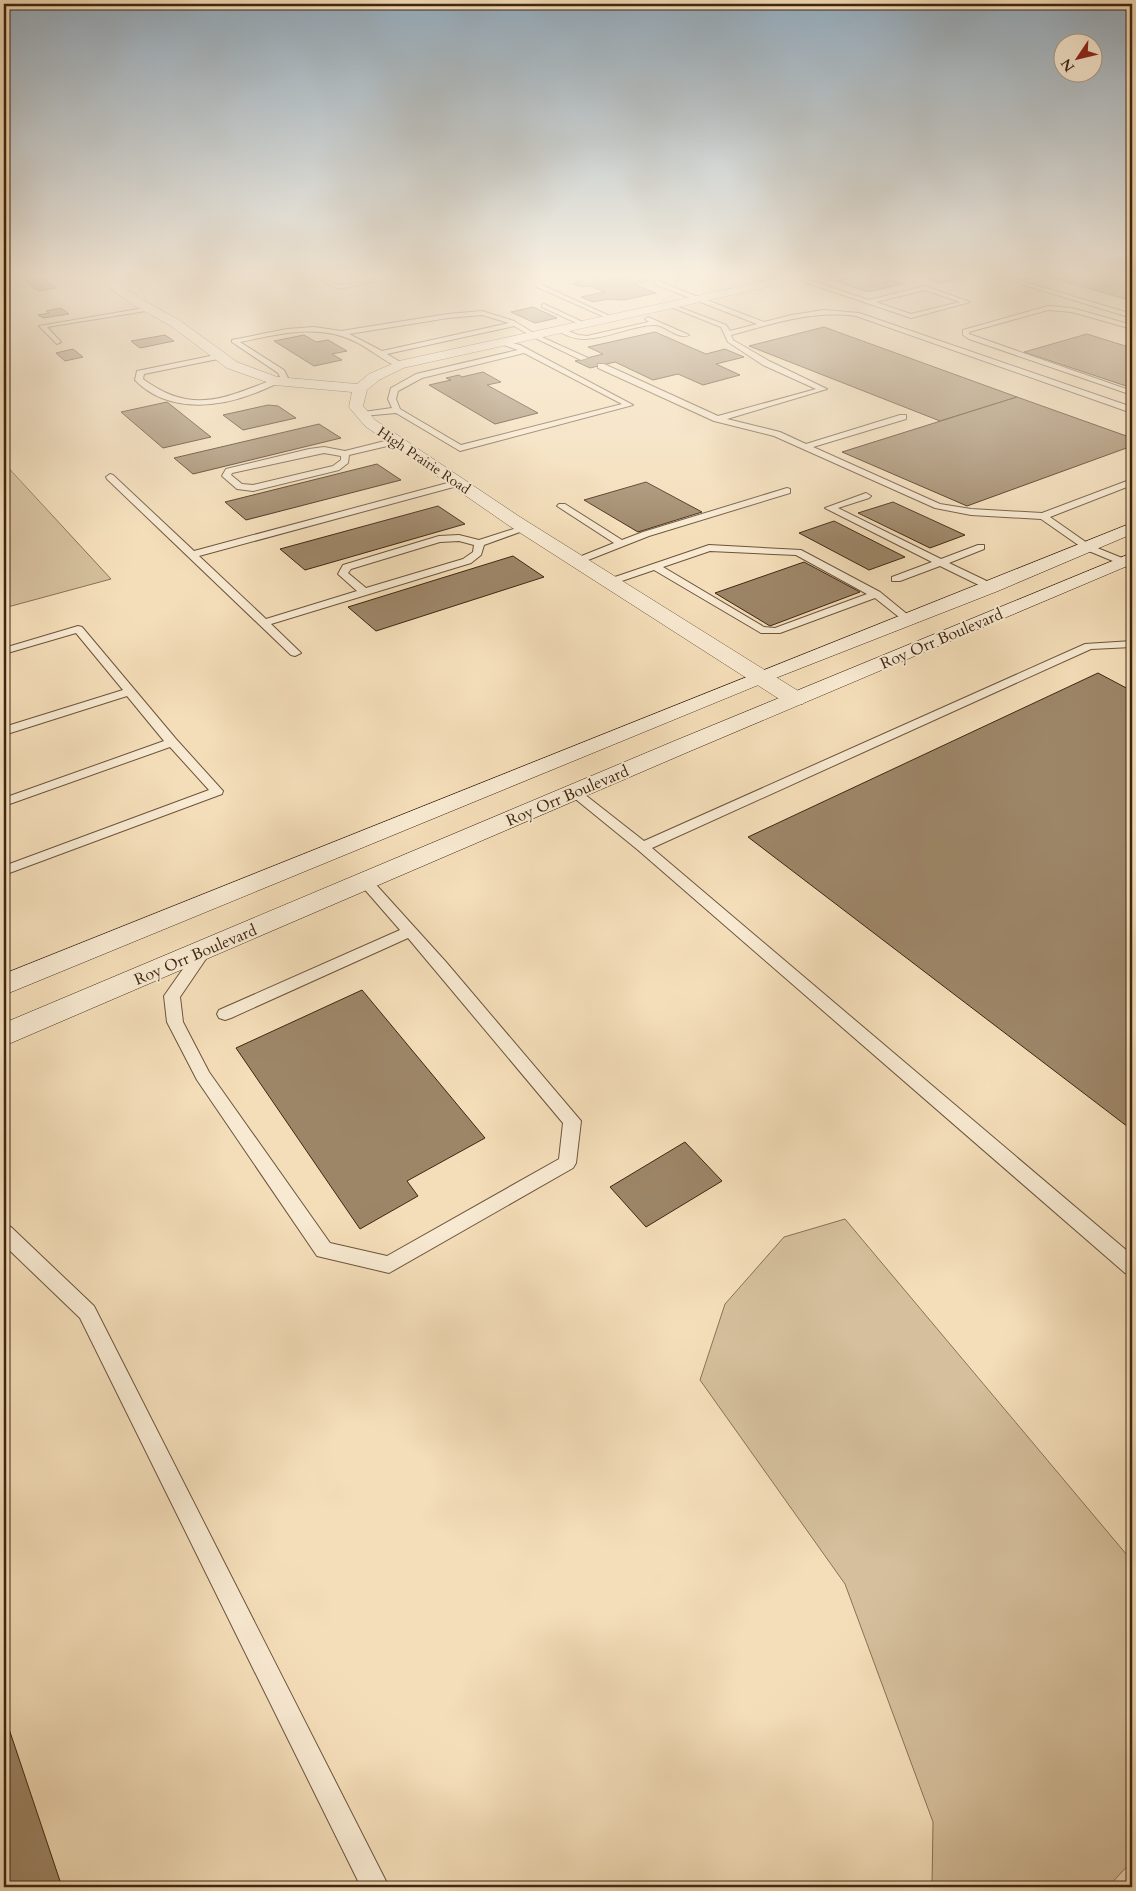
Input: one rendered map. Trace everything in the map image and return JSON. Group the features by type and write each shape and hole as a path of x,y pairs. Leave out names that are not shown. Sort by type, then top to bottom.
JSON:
{"street":[{"path":"231,364 275,381 360,388 374,377 402,364"},
{"name":"High Prairie Road","path":"360,388 356,407 370,423 578,562 796,699"},
{"name":"Roy Orr Boulevard","path":"4,985 761,677 991,587 1132,528"},
{"name":"Roy Orr Boulevard","path":"4,1035 796,699 1129,562"}],"lane":[{"path":"180,364 140,373 139,380 163,394 195,404 250,393 284,378 283,374 269,364"},
{"path":"468,364 419,376 394,390 392,399 397,410 460,448 629,405 550,364"},
{"path":"717,419 823,389 769,364"},
{"path":"1001,364 1132,410"},
{"path":"1048,364 1132,393"},
{"path":"601,366 717,419 777,434 938,506 970,512 1043,516 1132,482"},
{"path":"363,414 397,410"},
{"path":"806,447 903,417"},
{"path":"345,454 345,461 336,468 253,488 240,487 226,476 229,471 309,452 324,450 345,454 397,441"},
{"path":"110,477 296,653"},
{"path":"192,555 458,483"},
{"path":"1122,486 1132,490"},
{"path":"578,562 646,534 787,491"},
{"path":"866,496 830,508 991,587"},
{"path":"562,506 622,544"},
{"path":"1043,516 1088,547 1129,562"},
{"path":"364,592 343,574 347,567 439,540 459,538 479,543 526,528"},
{"path":"264,623 467,561 478,553 479,543"},
{"path":"896,579 981,547"},
{"path":"610,582 709,548 798,552 876,594 908,619"},
{"path":"655,566 761,630 776,631 876,594"},
{"path":"4,651 78,629 172,742 217,791 4,871"},
{"path":"643,847 1090,646 1132,644"},
{"path":"4,731 131,691"},
{"path":"4,802 172,742"},
{"path":"574,793 643,847 1132,1267"},
{"path":"204,949 172,996 175,1022 202,1076 324,1250 390,1265 567,1163 572,1120 365,881"},
{"path":"225,1014 410,931"},
{"path":"4,1233 88,1312 375,1887"}],"shaded area":[{"path":"4,463 111,579 4,608"},
{"path":"845,1219 1132,1561 1132,1861 1108,1887 932,1887 933,1822 845,1584 700,1380 725,1304 784,1237"}],"building":[{"path":"582,364 606,364 590,368"},
{"path":"620,364 717,364 740,375 703,385 678,374 653,380"},
{"path":"795,364 927,364 1017,397 940,421"},
{"path":"1061,364 1132,364 1132,388"},
{"path":"483,372 501,382 487,385 538,413 495,424 429,385 451,380 446,378 459,375 462,377"},
{"path":"1017,397 1132,438 1132,446 967,506 842,452"},
{"path":"167,402 211,437 163,448 121,412"},
{"path":"268,405 278,406 296,418 243,430 223,415"},
{"path":"319,424 341,438 193,474 174,458"},
{"path":"377,464 401,480 246,520 225,502"},
{"path":"646,482 702,512 638,532 584,500"},
{"path":"893,502 965,535 930,548 858,513"},
{"path":"438,506 465,524 305,570 280,549"},
{"path":"834,521 905,557 869,570 799,533"},
{"path":"513,556 544,577 376,631 348,607"},
{"path":"804,562 860,592 770,626 715,593"},
{"path":"1098,673 1132,691 1132,1130 748,837"},
{"path":"362,990 485,1138 407,1181 418,1196 360,1229 236,1048"},
{"path":"685,1142 722,1181 646,1227 610,1187"},
{"path":"4,1714 62,1887 4,1887"}]}
